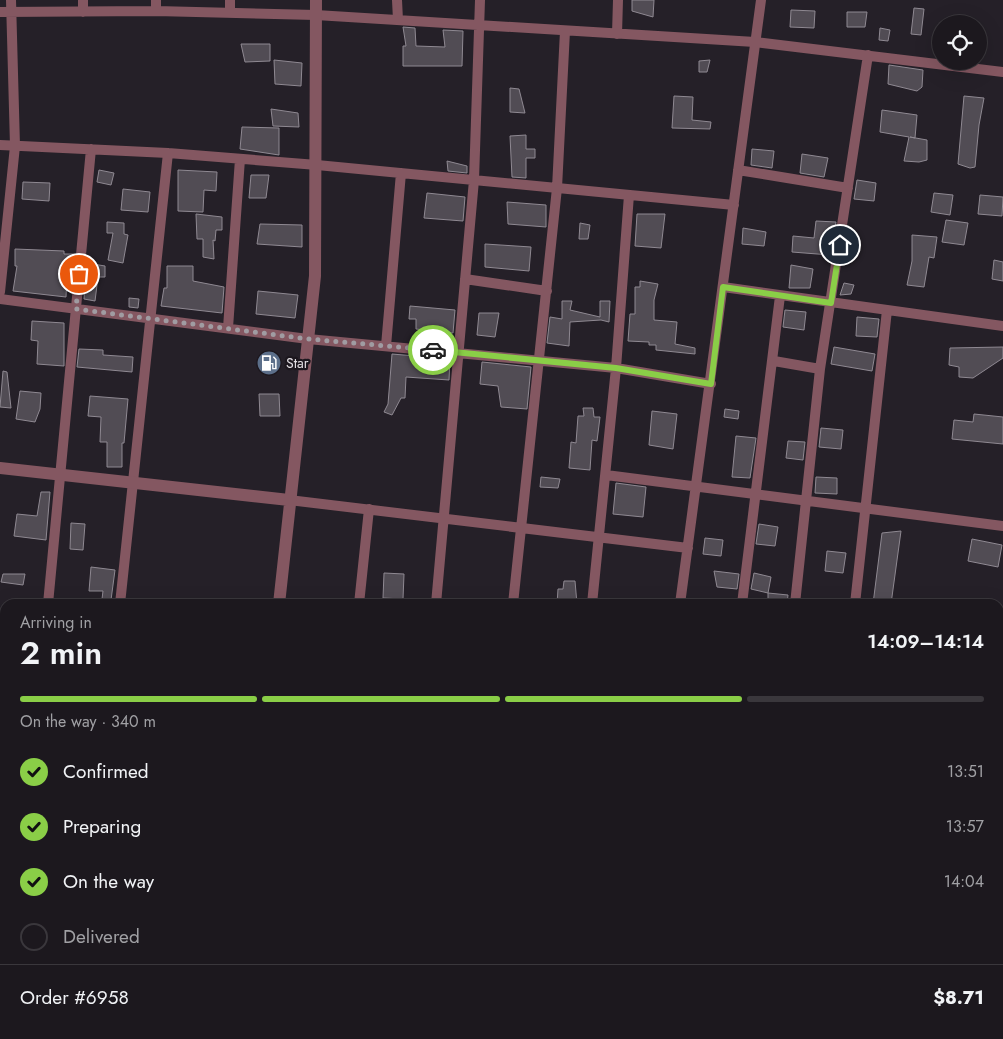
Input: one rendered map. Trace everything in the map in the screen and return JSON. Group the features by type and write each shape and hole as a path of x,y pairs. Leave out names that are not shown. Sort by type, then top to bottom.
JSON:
{"street":[{"path":"0,292 15,146 5,12 10,0"},
{"path":"83,0 84,12"},
{"path":"156,0 156,11"},
{"path":"230,0 230,13"},
{"path":"280,599 315,276 317,165 316,0"},
{"path":"398,0 398,20"},
{"path":"436,599 474,180 480,0"},
{"path":"617,34 618,0"},
{"path":"681,599 761,0"},
{"path":"5,12 156,11 316,15 755,42 1003,72"},
{"path":"514,599 547,291 556,188 565,31"},
{"path":"796,599 820,369 868,55"},
{"path":"0,145 168,153 317,165 734,205"},
{"path":"48,599 91,149"},
{"path":"120,599 168,153"},
{"path":"228,328 240,159"},
{"path":"738,170 848,188"},
{"path":"386,346 401,173"},
{"path":"593,599 616,368 629,195"},
{"path":"465,279 547,291"},
{"path":"723,287 1003,326"},
{"path":"743,599 774,361 780,296"},
{"path":"0,299 308,339 616,368 711,384"},
{"path":"856,599 867,509 887,310"},
{"path":"774,361 820,369"},
{"path":"0,468 369,509 688,548"},
{"path":"606,475 1003,526"},
{"path":"359,599 369,509"}],"building":[{"path":"632,0 654,0 653,17 632,11"},
{"path":"914,8 924,9 921,35 911,34"},
{"path":"791,10 815,11 814,28 790,27"},
{"path":"847,12 867,12 865,27 847,27"},
{"path":"403,27 415,28 416,46 445,47 443,30 463,31 462,66 403,66 403,46 406,46"},
{"path":"880,28 890,30 888,41 879,40"},
{"path":"241,44 270,44 270,61 245,62"},
{"path":"274,60 302,63 301,86 275,84"},
{"path":"710,60 707,72 699,72 699,61"},
{"path":"889,65 923,70 922,87 917,91 888,84"},
{"path":"510,88 519,89 525,113 510,112"},
{"path":"674,96 693,97 692,120 711,122 710,129 672,128"},
{"path":"964,96 984,98 975,167 970,168 958,164"},
{"path":"271,109 298,113 299,127 273,126"},
{"path":"882,110 917,115 915,138 927,140 927,160 919,162 904,161 909,137 880,132"},
{"path":"242,127 279,128 279,155 240,149"},
{"path":"526,135 526,149 535,149 535,158 526,158 526,178 512,177 510,136"},
{"path":"752,149 774,151 772,168 751,165"},
{"path":"802,154 828,158 824,177 800,173"},
{"path":"447,161 467,166 467,173 448,171"},
{"path":"99,170 114,173 111,185 97,182"},
{"path":"178,170 217,172 216,191 204,190 203,212 178,211"},
{"path":"251,175 269,175 266,198 249,198"},
{"path":"857,180 876,183 874,201 854,199"},
{"path":"23,182 50,183 49,201 22,199"},
{"path":"123,189 150,192 148,212 121,210"},
{"path":"427,193 465,197 463,221 424,218"},
{"path":"934,193 953,195 950,215 931,212"},
{"path":"980,195 1003,197 1002,216 978,214"},
{"path":"507,202 546,205 546,227 508,224"},
{"path":"196,214 222,217 222,230 216,230 215,241 213,240 214,259 203,257 203,239 197,239"},
{"path":"637,214 665,214 661,248 635,246"},
{"path":"946,220 968,223 964,245 942,242"},
{"path":"816,221 836,222 830,255 792,252 793,236 814,238"},
{"path":"107,222 124,223 124,234 128,235 123,263 108,260 113,233 107,233"},
{"path":"580,223 590,225 588,239 579,239"},
{"path":"260,224 302,225 302,247 257,244"},
{"path":"743,228 766,232 764,246 742,244"},
{"path":"912,235 937,237 934,258 929,257 924,287 907,285 912,261"},
{"path":"485,244 531,247 529,271 485,267"},
{"path":"15,249 64,251 64,254 73,254 71,290 67,276 66,297 13,291 17,266 15,266"},
{"path":"994,260 1003,262 1003,281 992,279"},
{"path":"87,263 105,266 105,277 98,277 95,301 84,299"},
{"path":"791,265 813,269 810,288 789,288"},
{"path":"167,266 193,266 193,281 224,287 222,313 161,306 164,288 167,288"},
{"path":"640,281 658,284 654,300 654,320 677,322 675,344 695,348 695,354 656,350 656,345 649,345 649,342 628,341 630,314 635,314 635,287 640,287"},
{"path":"844,283 854,285 851,294 840,295"},
{"path":"258,291 298,295 295,318 256,314"},
{"path":"129,298 139,299 138,308 129,307"},
{"path":"562,301 572,301 570,310 600,317 600,301 610,301 609,322 601,320 570,322 569,346 547,343 550,317 562,319"},
{"path":"410,306 455,310 453,333 416,329 416,319 409,319"},
{"path":"785,310 806,312 804,330 783,327"},
{"path":"479,313 499,313 495,337 477,335"},
{"path":"857,317 879,319 877,337 856,336"},
{"path":"32,321 64,323 64,366 37,364 38,341 31,340"},
{"path":"834,347 875,354 872,371 831,364"},
{"path":"1003,347 1003,358 973,378 959,377 959,367 949,365 950,348"},
{"path":"79,349 103,350 103,355 133,357 132,372 77,367"},
{"path":"392,354 450,359 449,380 406,377 405,398 401,398 392,415 384,412 388,404"},
{"path":"482,362 531,367 527,409 501,407 498,386 480,384"},
{"path":"3,371 7,372 11,408 0,407"},
{"path":"20,391 41,393 40,409 35,422 16,419"},
{"path":"259,394 279,394 280,416 260,416"},
{"path":"90,396 128,399 124,443 122,443 122,467 107,467 107,442 100,442 101,417 88,416"},
{"path":"583,408 593,408 594,417 600,417 597,441 592,440 590,470 569,468 571,442 576,443 578,416 584,416"},
{"path":"725,409 739,411 738,419 724,417"},
{"path":"652,411 677,414 673,449 649,445"},
{"path":"974,414 1003,417 1003,444 952,439 954,420 973,422"},
{"path":"821,428 843,430 841,449 819,447"},
{"path":"736,436 756,438 750,478 732,477"},
{"path":"788,441 805,442 803,460 786,458"},
{"path":"541,477 560,479 558,488 540,487"},
{"path":"816,477 837,478 837,494 815,493"},
{"path":"616,483 646,487 643,517 613,514"},
{"path":"41,492 50,492 46,540 14,536 17,514 37,516"},
{"path":"71,523 85,524 83,550 70,549"},
{"path":"759,524 778,527 775,546 756,544"},
{"path":"901,531 892,599 874,599 882,533"},
{"path":"705,538 723,540 721,556 703,554"},
{"path":"972,539 1002,545 998,567 968,561"},
{"path":"827,551 846,553 843,573 825,571"},
{"path":"91,567 115,570 111,599 102,599 103,591 89,591"},
{"path":"714,571 739,574 737,589 717,587"},
{"path":"384,573 404,574 403,599 383,598"},
{"path":"754,573 771,577 768,593 751,589"},
{"path":"3,574 25,574 23,585 1,582"},
{"path":"564,581 575,581 577,599 557,599 558,589 563,589"},
{"path":"768,593 788,595 788,599 768,599"}],"way so far":[{"path":"79,274 76,309 308,339 433,350"}],"place":[{"name":"Star","path":"269,363"}],"route":[{"path":"433,350 616,368 711,384 723,287 831,303 840,245"}]}
